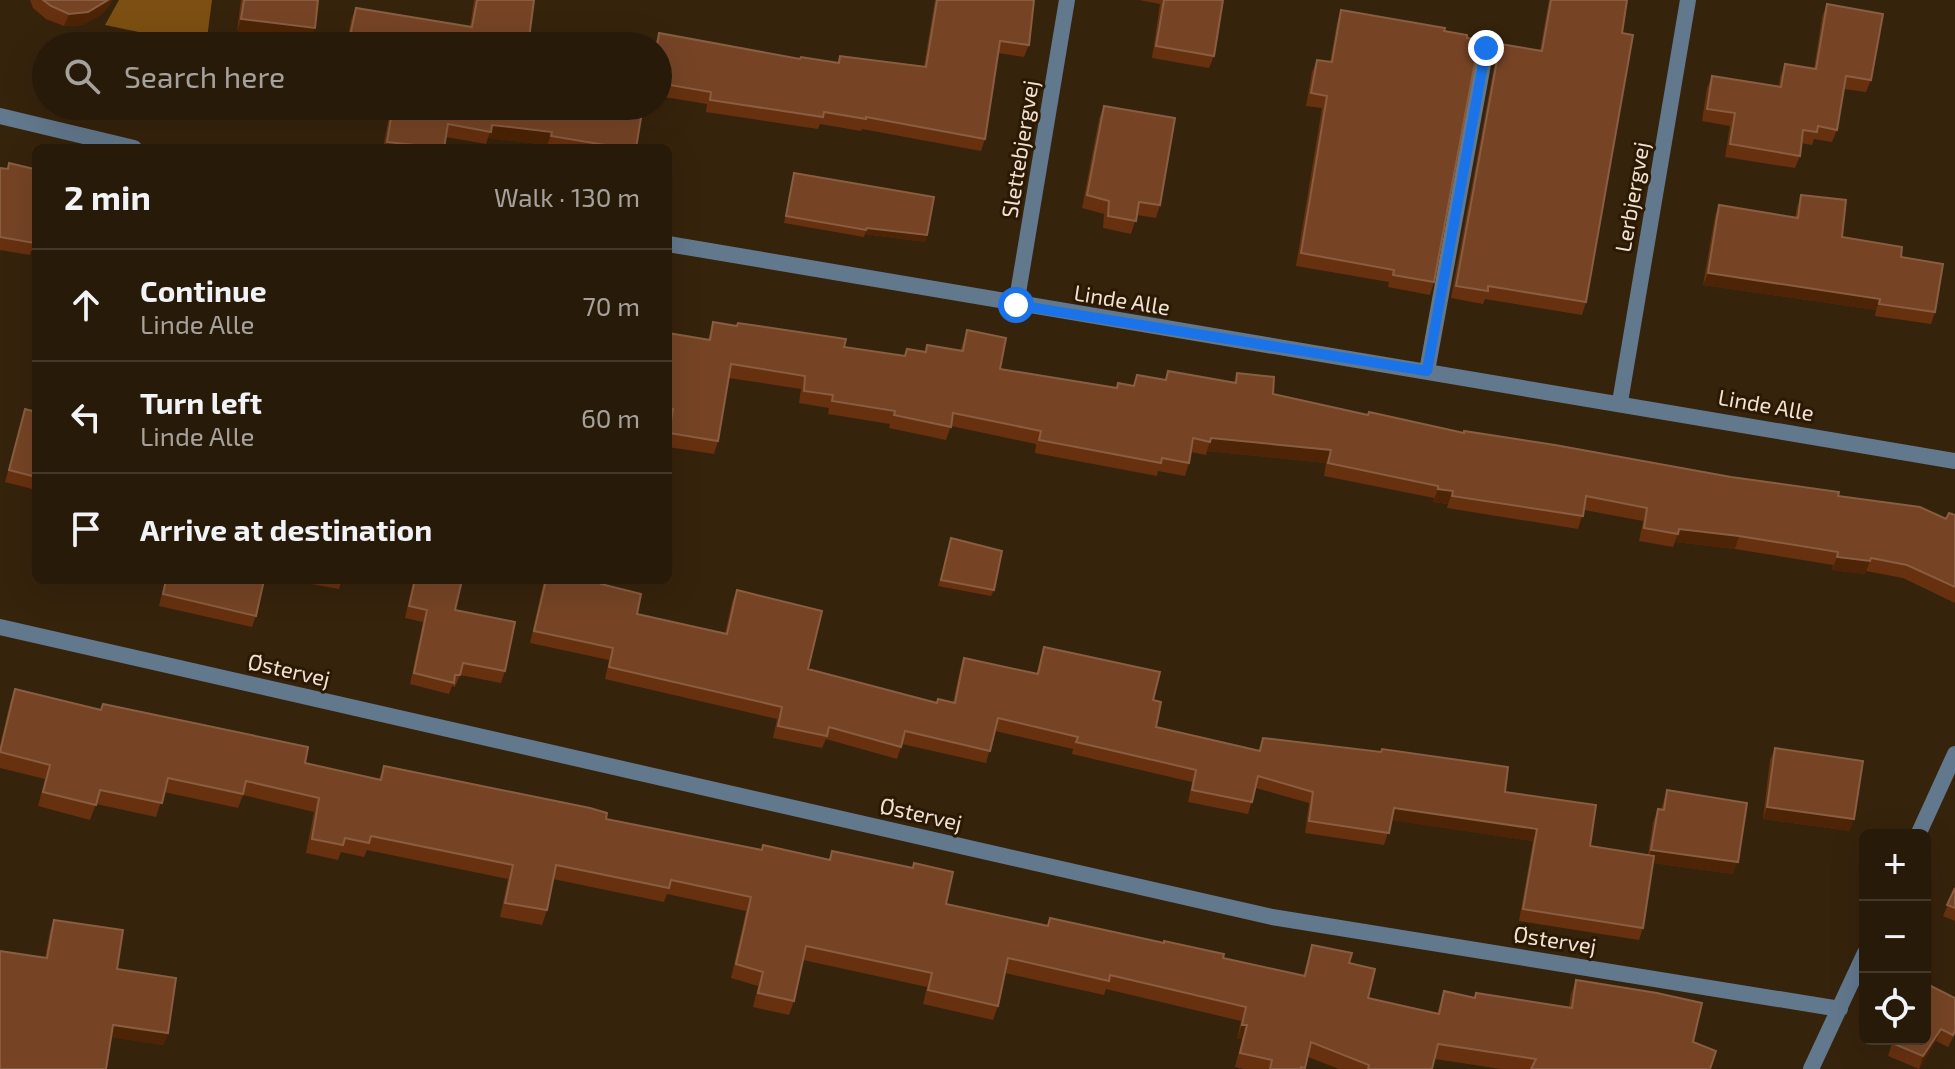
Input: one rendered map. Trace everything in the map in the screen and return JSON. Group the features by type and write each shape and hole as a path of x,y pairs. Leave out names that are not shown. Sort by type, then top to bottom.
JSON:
{"street":[{"name":"Slettebjergvej","path":"1016,305 1067,0"},
{"name":"Lerbjergvej","path":"1620,402 1688,0"},
{"path":"1427,371 1486,48"},
{"path":"0,116 117,144"},
{"name":"Linde Alle","path":"672,245 1016,305 1620,402 1955,461"},
{"name":"Østervej","path":"0,627 1272,917 1840,1009"},
{"path":"1921,829 1955,754"},
{"path":"1811,1069 1859,966"}],"shaded area":[{"path":"119,0 212,0 208,32 139,32 105,25"}],"building":[{"path":"43,0 108,0 88,12 69,14"},
{"path":"244,0 318,0 315,28 241,19"},
{"path":"477,0 534,0 530,32 351,32 356,8 472,27"},
{"path":"937,0 1034,0 1029,45 1000,41 985,139 866,117 824,112 823,117 710,100 711,92 672,85 672,35 800,59 839,63 840,56 926,67"},
{"path":"1164,0 1223,0 1214,56 1156,46"},
{"path":"1551,0 1627,0 1622,33 1633,35 1586,302 1488,286 1488,291 1456,286 1500,44 1542,51"},
{"path":"1827,4 1883,14 1871,80 1846,76 1837,130 1818,126 1817,132 1803,130 1800,156 1730,144 1735,113 1707,109 1712,76 1781,87 1785,64 1816,69"},
{"path":"1341,10 1445,28 1444,31 1479,40 1434,282 1393,275 1394,270 1301,253 1327,96 1311,93 1317,60 1332,62"},
{"path":"1104,106 1175,118 1160,205 1139,202 1136,221 1108,216 1109,201 1087,195"},
{"path":"391,120 641,120 637,144 599,144 551,136 552,132 492,125 491,132 448,124 445,144 387,142"},
{"path":"9,163 32,169 32,243 0,237 0,168 8,169"},
{"path":"794,173 934,197 927,235 866,230 786,216"},
{"path":"1801,195 1846,200 1842,237 1902,247 1901,257 1943,264 1935,312 1879,304 1880,299 1708,273 1719,205 1798,218"},
{"path":"713,322 737,326 738,323 846,339 844,347 905,356 907,349 926,352 927,345 963,351 967,330 1006,338 1000,369 1117,388 1118,383 1134,386 1137,375 1166,380 1168,371 1236,383 1237,373 1274,377 1273,394 1368,415 1369,412 1464,433 1839,492 1838,496 1920,507 1946,519 1949,513 1955,515 1955,587 1907,565 1871,558 1870,561 1837,557 1838,552 1739,536 1679,529 1678,534 1644,528 1647,508 1586,496 1583,516 1452,496 1453,491 1438,489 1438,486 1328,463 1331,450 1211,438 1210,442 1193,438 1189,463 1162,458 1161,463 1039,440 1041,431 953,413 951,427 894,415 895,411 832,401 833,395 804,391 805,376 731,364 718,441 672,433 672,334 710,340"},
{"path":"25,409 32,411 32,476 9,470"},
{"path":"951,538 1002,551 994,590 941,580"},
{"path":"165,584 263,584 256,616 163,594"},
{"path":"414,584 461,584 455,610 515,622 505,671 463,663 454,683 414,673 427,610 409,606"},
{"path":"545,584 601,584 641,594 637,614 727,634 737,590 822,611 808,669 937,703 938,699 955,703 964,658 1038,674 1044,647 1160,672 1153,700 1161,702 1156,727 1260,751 1263,738 1381,752 1382,749 1508,767 1505,792 1596,805 1590,846 1654,856 1643,928 1523,909 1537,829 1394,808 1389,833 1309,821 1313,792 1258,776 1252,802 1192,790 1196,770 1076,742 1078,737 998,718 990,751 905,731 901,747 829,727 827,736 778,726 782,707 609,667 613,648 534,631"},
{"path":"15,689 101,710 103,704 308,747 305,763 381,780 384,766 590,808 607,813 606,819 762,850 763,845 830,860 832,851 913,868 914,863 953,872 946,904 1048,926 1050,918 1224,954 1223,958 1305,976 1312,945 1352,953 1349,963 1375,969 1368,998 1439,1014 1444,991 1475,998 1476,993 1572,1008 1576,980 1657,993 1702,1003 1693,1042 1716,1051 1710,1069 1531,1069 1536,1059 1438,1044 1432,1069 1368,1069 1369,1065 1311,1042 1305,1068 1270,1069 1272,1060 1240,1053 1247,1025 1242,1025 1246,1007 1110,975 1109,981 1008,958 998,1006 928,990 932,973 806,946 794,1001 758,993 763,972 736,964 751,897 671,880 669,888 556,865 547,910 505,903 513,865 371,836 369,843 345,838 343,845 312,839 319,798 246,781 243,794 168,778 162,803 100,790 96,805 43,792 50,765 0,752"},
{"path":"1775,748 1863,761 1854,819 1767,807"},
{"path":"1667,790 1747,803 1738,862 1651,850 1658,809 1664,810"},
{"path":"1955,888 1955,908 1947,905"},
{"path":"54,920 123,930 117,969 176,978 168,1033 113,1025 106,1069 0,1069 0,951 47,958"},
{"path":"1931,986 1955,998 1953,1035 1941,1029 1931,1044"},
{"path":"1897,1045 1930,1045 1923,1056"}],"route":[{"path":"1016,305 1427,371 1486,48"}]}
